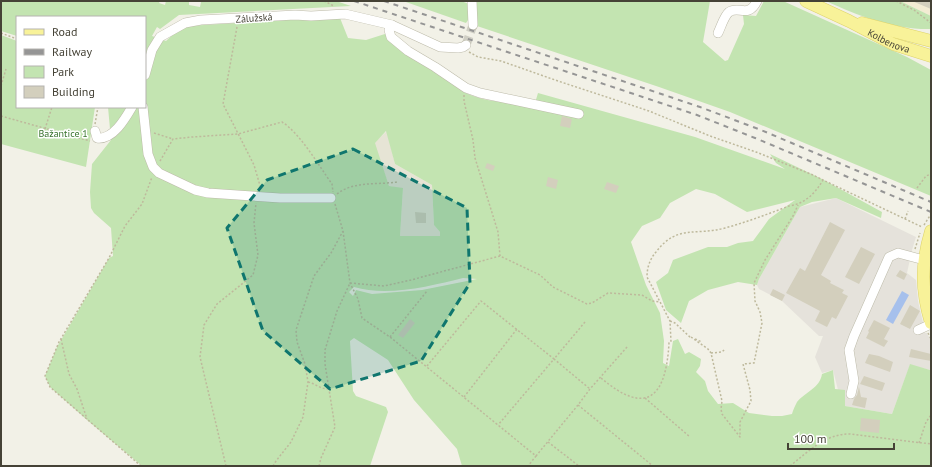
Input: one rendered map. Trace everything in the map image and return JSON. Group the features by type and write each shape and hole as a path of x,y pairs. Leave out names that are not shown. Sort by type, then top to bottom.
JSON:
{"main road":[{"name":"Kolbenova","path":"806,1 849,20 884,39 928,56"},
{"name":"Kolbenova","path":"849,20 928,39"},
{"path":"931,231 924,260 923,283 927,311 931,323"}],"street":[{"path":"472,1 473,25"},
{"path":"718,33 730,11 753,9 757,1"},
{"name":"Zálužská","path":"146,71 152,50 160,37 186,23 201,20 345,14 392,25 440,47 447,48 464,46"},
{"path":"392,25 389,30 391,37 408,51 466,88 480,93 580,114"},
{"path":"95,132 97,138 104,137 113,132 125,120 131,108"},
{"path":"143,108 148,154 155,169 159,173 195,190 208,193 260,197 333,197"},
{"path":"851,394 854,381 849,350 889,257 898,253 924,260"},
{"path":"918,330 931,323"}],"path":[{"path":"896,1 914,10 931,24"},
{"path":"226,466 200,357 204,325 217,304 253,275 258,255 254,223 260,197 254,165 223,104 239,19"},
{"path":"1,33 16,39"},
{"path":"464,46 478,57 501,61 558,82 649,111 704,134 756,152 813,175 931,231"},
{"path":"1,86 6,69"},
{"path":"466,88 464,92 464,101 473,140 475,158 498,232 500,256"},
{"path":"45,129 52,108"},
{"path":"95,132 98,108"},
{"path":"1,116 90,141"},
{"path":"146,130 173,139 238,134 282,122 287,125 301,141 332,184 333,197 343,230 350,283 358,299 362,318 390,337 536,456"},
{"path":"142,466 50,387 45,376 61,339 110,258 125,226 142,204 155,169 173,139"},
{"path":"917,188 926,176 931,174"},
{"path":"601,378 617,391 625,395 632,398 645,398 650,397 656,392 666,374 669,343 671,342 670,321 647,277 647,271 652,257 662,243 675,235 693,231 714,231 789,206 798,205 805,201 818,189 823,180"},
{"path":"333,197 342,189 354,185 397,182"},
{"path":"670,321 675,323 691,338 708,349 711,353 722,401 722,414 740,437 740,422 751,401 750,390 743,364 754,363 762,324 760,312 755,301 754,283 765,260 793,216 798,205"},
{"path":"905,219 908,211"},
{"path":"274,466 276,461 291,442 303,417 308,382 305,364 297,342 296,330 314,276 331,253 343,230"},
{"path":"350,283 384,286 500,256 540,274 553,287 587,304 592,303 608,293 642,295 652,301 660,302"},
{"path":"319,466 335,427 325,350 337,311 350,283"},
{"path":"390,337 427,291"},
{"path":"427,367 481,301 590,389"},
{"path":"498,425 584,322"},
{"path":"464,397 517,329"},
{"path":"691,338 702,342"},
{"path":"61,339 69,374 77,389 87,420"},
{"path":"528,466 590,389 628,346"},
{"path":"711,353 722,352 725,349"},
{"path":"308,382 319,387 329,389"},
{"path":"645,398 690,437"},
{"path":"578,405 653,466"},
{"path":"920,442 926,422 931,415"},
{"path":"790,466 823,440 840,434 931,444"},
{"path":"548,442 578,466"}],"highlighted area":[{"path":"353,149 467,208 470,283 421,361 330,389 263,331 227,228 267,180"}],"shaded area":[{"path":"900,1 931,1 931,16"},
{"path":"387,131 395,164 432,185 434,225 440,232 440,236 400,236 403,189 389,186 374,143"},
{"path":"836,198 916,237 907,273 916,280 918,301 923,323 916,329 920,333 927,333 931,341 931,369 910,365 892,414 845,406 838,390 833,370 822,373 815,357 823,336 819,336 782,301 759,289 757,285 800,207"}],"green space":[{"path":"1,1 160,1 159,3 165,5 166,1 189,1 189,5 200,7 201,2 195,1 336,1 351,6 179,15 160,29 157,27 152,36 166,41 181,27 188,26 340,18 348,38 366,40 388,33 464,92 472,96 508,102 535,103 538,93 695,137 785,169 776,163 770,154 822,179 882,212 881,218 836,198 812,202 800,207 757,285 738,282 708,290 689,301 681,323 666,310 656,282 668,273 673,260 708,247 727,247 738,243 753,241 769,219 795,200 747,212 715,194 696,189 670,203 660,218 642,226 631,242 646,285 660,313 664,341 663,363 669,366 673,341 678,339 685,354 689,352 701,359 700,366 696,372 705,381 708,391 718,404 733,403 749,413 772,416 792,414 800,398 818,383 822,374 833,370 835,389 845,390 845,406 892,414 910,364 930,370 931,369 931,466 462,466 457,449 414,400 388,360 354,338 350,341 353,391 356,396 386,407 388,412 370,466 142,466 50,387 45,376 57,347 109,258 113,256 111,228 94,213 91,208 90,192 92,164 111,140 108,108 146,108 146,16 16,16 16,36 1,31","holes":["386,131 395,164 432,185 434,225 440,232 440,236 400,236 403,188 389,186 375,143","463,278 477,279 422,290 372,294 356,290 353,296 349,292 354,287 367,290 395,291 423,287"]},
{"path":"403,1 461,1 469,4 470,17 466,23"},
{"path":"475,1 710,1 703,42 725,61 728,60 744,24 743,15 756,16 764,1 783,1 907,57 931,70 931,196 730,112 477,26"},
{"path":"826,1 900,1 931,16 931,29 918,29 891,25 864,17"},
{"name":"Bažantice 1","path":"1,35 16,41 16,108 95,108 86,167 1,144"}],"water":[{"path":"902,291 909,295 893,324 886,320"}],"building":[{"path":"912,1 931,1 931,9"},
{"path":"562,116 572,119 570,128 560,126"},
{"path":"487,163 495,166 493,171 485,168"},
{"path":"548,177 558,180 556,189 546,186"},
{"path":"607,182 619,186 616,193 604,189"},
{"path":"415,212 426,213 426,223 416,223"},
{"path":"830,222 845,230 821,275 831,281 830,283 844,290 842,293 848,296 836,319 832,317 827,327 815,321 820,311 786,293 800,268 805,271"},
{"path":"861,247 875,254 859,284 845,277"},
{"path":"900,270 907,274 904,280 896,276"},
{"path":"773,289 785,295 782,301 770,295"},
{"path":"910,305 920,311 910,329 900,324"},
{"path":"410,319 415,323 403,338 398,335"},
{"path":"874,320 890,328 884,339 888,341 884,347 866,338"},
{"path":"911,349 931,354 931,361 909,357"},
{"path":"869,354 879,356 893,362 890,372 865,363"},
{"path":"864,376 885,383 882,391 860,384"},
{"path":"859,387 861,397 867,398 865,408 852,405"},
{"path":"861,418 880,420 879,433 860,431"}],"tunnel":[{"path":"466,45 473,25"}],"railway":[{"path":"354,1 697,115 931,212"},
{"path":"384,1 700,107 761,130 931,202"}]}
